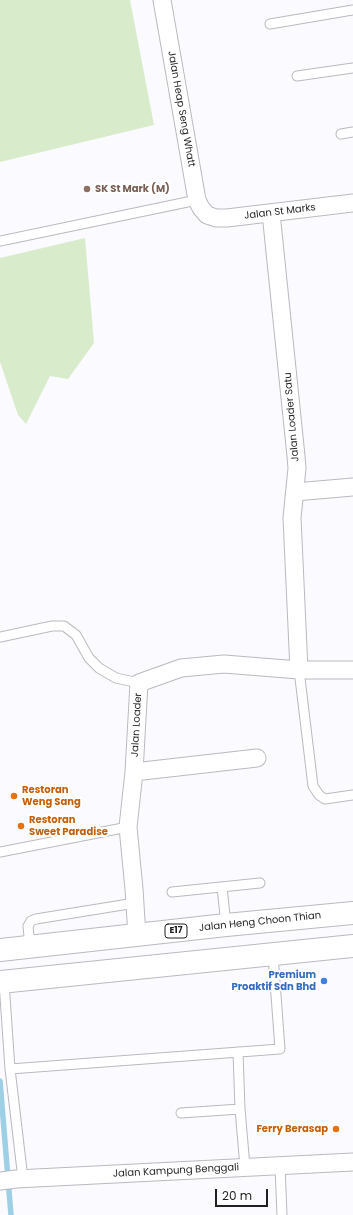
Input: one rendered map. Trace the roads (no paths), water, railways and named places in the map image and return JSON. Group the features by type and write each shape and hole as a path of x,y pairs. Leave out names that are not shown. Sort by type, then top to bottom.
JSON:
{"highway":[{"name":"Jalan Heng Choon Thian","path":"0,950 226,925 353,913"},
{"path":"2,982 353,946"}],"street":[{"name":"Jalan Heap Seng Whatt","path":"162,0 197,200 201,208 207,214"},
{"name":"Jalan St Marks","path":"207,214 216,218 227,218 353,203"},
{"name":"Jalan Loader Satu","path":"271,213 296,456 295,492 292,518 299,670"},
{"path":"295,492 353,487"},
{"name":"Jalan Loader","path":"137,936 128,827 134,772 139,683 181,668 224,664 299,670 353,670"},
{"path":"134,772 257,758"},
{"name":"Jalan Kampung Benggali","path":"13,1180 353,1162"}],"lane":[{"path":"270,24 353,10"},
{"path":"297,76 353,68"},
{"path":"341,134 353,132"},
{"path":"0,241 197,200"},
{"path":"0,637 52,626 64,626 76,635 89,658 99,668 116,678 139,683"},
{"path":"299,670 313,786 319,795 325,799 353,795"},
{"path":"0,852 128,827"},
{"path":"172,892 260,883"},
{"path":"222,887 226,925"},
{"path":"30,947 28,926 31,921 135,903"},
{"path":"10,1069 280,1049 273,955"},
{"path":"2,982 4,1028 10,1069 13,1180"},
{"path":"238,1052 240,1109 245,1168"},
{"path":"181,1113 240,1109"},
{"path":"280,1166 282,1215"}],"waterway":[{"path":"0,1081 11,1215"}],"place":[{"name":"SK St Mark (M)","path":"87,189"},
{"name":"Restoran Weng Sang","path":"14,796"},
{"name":"Restoran Sweet Paradise","path":"21,826"},
{"name":"Premium Proaktif Sdn Bhd","path":"324,981"},
{"name":"Ferry Berasap","path":"336,1129"}]}
